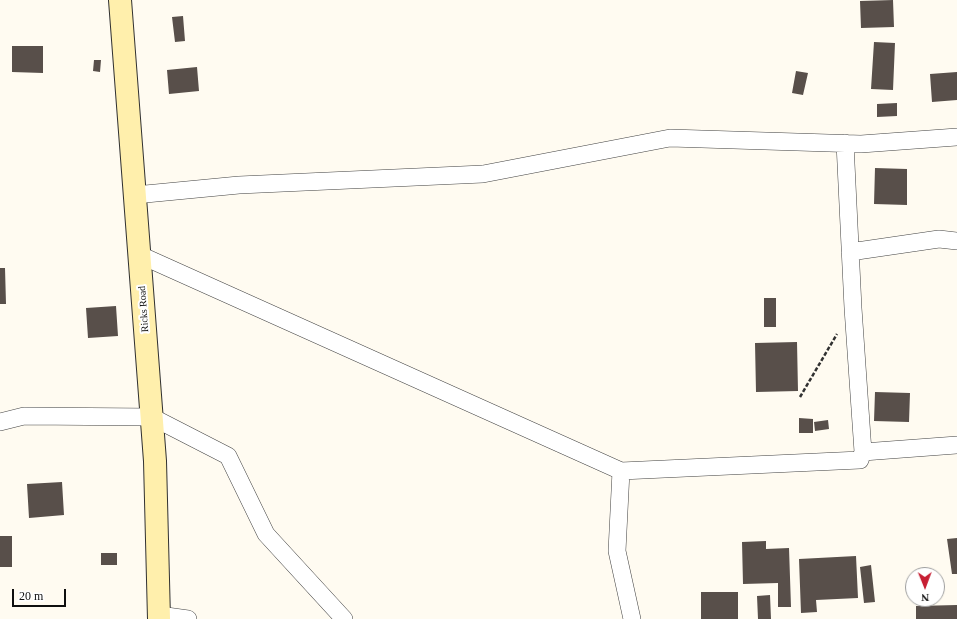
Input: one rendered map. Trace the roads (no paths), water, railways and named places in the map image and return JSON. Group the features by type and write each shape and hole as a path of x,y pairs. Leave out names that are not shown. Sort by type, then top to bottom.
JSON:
{"street":[{"name":"Ricks Road","path":"120,0 155,461 159,617"},
{"path":"135,195 239,184 483,174 670,138 845,142 861,144 957,137"},
{"path":"140,255 621,471 860,460 863,452 853,308 845,142"},
{"path":"850,252 939,239 957,241"},
{"path":"0,422 24,416 152,417 228,456 266,534 344,619"},
{"path":"863,452 957,445"},
{"path":"621,471 617,551 632,619"},
{"path":"159,617 188,619"}]}
